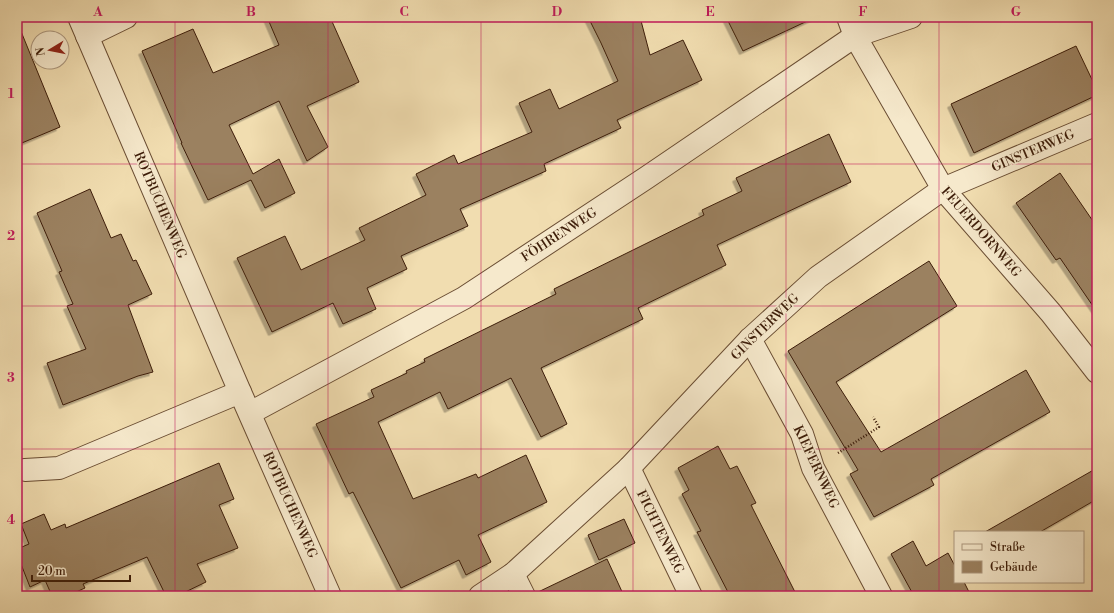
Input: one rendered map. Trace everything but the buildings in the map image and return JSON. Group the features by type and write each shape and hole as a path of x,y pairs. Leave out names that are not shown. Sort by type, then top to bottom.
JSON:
{"street":[{"path":"83,26 126,17"},
{"name":"FÖHRENWEG","path":"250,413 464,298 653,174 851,26 911,17"},
{"name":"ROTBUCHENWEG","path":"83,26 240,392 330,596"},
{"name":"FEUERDORNWEG","path":"851,26 943,189 1051,313 1097,372"},
{"name":"GINSTERWEG","path":"480,596 513,574 629,468 750,339 818,277 943,189 1097,124"},
{"name":"KIEFERNWEG","path":"750,339 802,434 813,468 881,596"},
{"path":"25,470 59,468 240,392"},
{"name":"FICHTENWEG","path":"629,468 691,596"},
{"path":"513,574 524,596"}],"path":[{"path":"813,468 879,427 873,417"}]}
